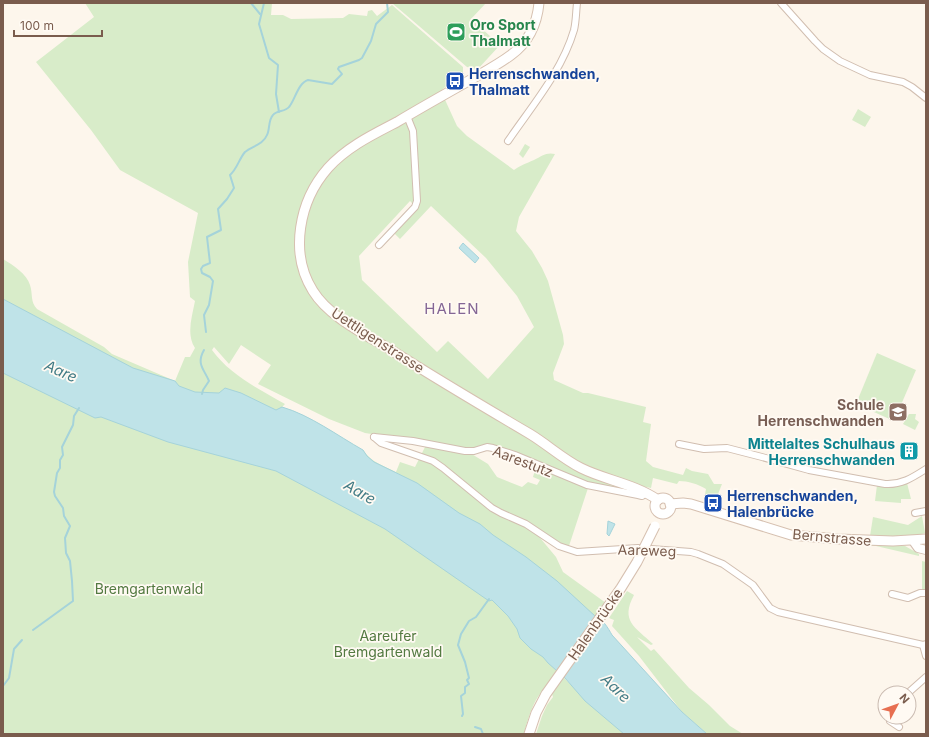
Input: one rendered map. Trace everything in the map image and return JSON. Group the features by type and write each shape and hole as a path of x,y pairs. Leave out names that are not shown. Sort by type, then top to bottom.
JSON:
{"main road":[{"name":"Uettligenstrasse","path":"539,3 536,20 532,31 516,52 502,62 353,147 328,168 311,195 301,225 299,242 303,268 307,280 314,292 330,310 342,319 459,393 541,441 570,462 590,472 646,493 658,500"},
{"path":"661,498 668,500 670,504 669,511 666,513 660,513 655,508 655,504 661,498"},
{"name":"Bernstrasse","path":"670,504 683,502 691,504 791,535 914,543 926,539"},
{"name":"Halenbrücke","path":"529,734 536,713 546,694 621,588 637,562 660,513"}],"street":[{"path":"508,141 556,71 563,57 574,29 577,3"},
{"path":"781,3 815,41 840,61 870,74 902,82 912,87 926,98"},
{"path":"379,245 415,207 417,203 413,131 407,116"},
{"name":"Aarestutz","path":"374,437 413,441 465,451 493,448 515,455 587,485 642,496 646,493"},
{"name":"Aareweg","path":"374,437 381,442 433,461 496,510 526,524 553,543 564,548 582,552 638,548 692,552 723,564 753,585 770,608 778,612 924,645"},
{"path":"679,444 704,449 727,448 809,470 885,484 905,482 926,469"},
{"path":"915,513 926,511"},
{"path":"914,543 920,549 926,550"},
{"path":"892,594 908,598 920,593 926,593"},
{"path":"924,645 926,656"},
{"path":"917,685 926,677"},
{"path":"895,725 899,727"}],"green space":[{"path":"85,3 272,3 271,15 283,15 291,19 343,18 349,14 367,16 368,11 372,10 377,16 392,5 463,67 463,76 447,85 441,91 457,126 467,136 514,170 544,155 555,154 519,217 516,231 532,251 548,281 563,335 564,344 553,373 554,380 583,393 646,407 643,422 651,424 646,461 653,467 683,475 686,468 692,471 708,474 714,484 722,484 718,494 720,503 704,500 706,489 689,482 679,481 677,484 653,478 651,488 641,486 640,494 590,483 491,445 467,449 365,433 329,419 258,384 271,365 241,345 229,364 214,347 212,350 227,367 236,374 285,404 282,407 303,415 324,426 363,450 370,458 378,463 396,472 400,462 415,467 420,457 426,459 469,491 536,533 556,557 563,572 606,603 560,674 603,716 624,734 536,734 547,705 553,697 552,694 545,689 534,703 524,734 3,734 3,259 26,277 31,288 33,304 37,309 104,347 112,354 175,381 185,357 190,357 195,348 192,343 190,331 195,301 190,297 188,262 198,213 120,170 91,130 36,62 94,17","holes":["410,201 417,208 394,233 400,239 431,206 486,258 517,296 534,327 488,379 448,341 437,352 362,280 359,256"]},
{"name":"Oro Sport Thalmatt","path":"392,3 486,3 471,19 500,45 477,70 467,67"},
{"path":"858,109 871,117 865,127 852,120"},
{"path":"525,144 530,147 523,158 519,154"},
{"path":"877,353 916,370 894,421 856,404"},
{"path":"909,414 916,414 915,419 919,422 915,430 903,424"},
{"path":"426,445 470,453 488,464 497,477 522,487 528,482 537,485 540,480 533,477 536,466 588,488 569,546 560,544 501,512 421,455"},
{"path":"907,483 911,499 901,499 901,503 875,501 877,485 899,486"},
{"path":"922,516 925,533 916,536 870,536 873,517 908,525"},
{"path":"839,543 905,546 919,554 919,556 876,546"},
{"path":"922,561 926,562 926,591 922,591"},
{"path":"627,591 634,595 630,604 629,617 635,628 653,644 651,645 637,637 651,651 654,649 689,688 730,726 743,734 707,734 682,712 639,656 612,626 614,620 609,618"}],"water":[{"path":"463,243 479,258 475,263 459,248"},
{"name":"Aare","path":"3,299 133,368 175,381 179,386 195,392 219,393 225,388 241,393 276,410 282,407 303,415 363,450 374,462 417,483 459,513 480,524 557,581 595,616 603,621 612,635 682,712 707,734 624,734 585,701 565,678 520,638 517,629 508,616 492,600 489,601 385,529 276,471 168,442 101,417 95,418 3,373"},
{"path":"608,521 615,524 609,536 607,534"}],"waterway":[{"path":"251,3 260,14"},
{"path":"264,3 259,24 269,58 278,65 276,94 279,112"},
{"path":"206,332 204,315 209,305 213,281 210,277 202,273 201,269 203,266 210,263 207,237 221,230 218,209 234,188 230,175 245,152 263,141 268,133 271,117 275,113 289,107 302,84 308,80 332,84 342,74 338,69 339,67 362,58 371,41 376,24 388,12 387,3"},
{"path":"202,394 209,381 201,363 204,350"},
{"path":"33,630 73,601 70,561 66,553 65,538 70,526 64,516 63,508 54,492 57,473 60,468 60,460 63,455 62,447 73,425 74,416 79,408"},
{"path":"462,716 461,696 465,693 465,687 469,684 467,680 469,678 465,662 458,645 461,634 469,621 476,617 489,599"},
{"path":"3,686 9,678 14,649 22,640"},
{"path":"475,727 481,729 483,734"}],"place":[{"name":"Oro Sport Thalmatt","path":"456,32"},
{"name":"Herrenschwanden, Thalmatt","path":"455,81"},
{"name":"Schule Herrenschwanden","path":"898,412"},
{"name":"Mittelaltes Schulhaus Herrenschwanden","path":"909,451"},
{"name":"Herrenschwanden, Halenbrücke","path":"713,503"}],"district":[{"name":"HALEN","path":"452,308"}],"park label":[{"name":"Bremgartenwald","path":"149,588"},
{"name":"Aareufer Bremgartenwald","path":"388,644"}]}
